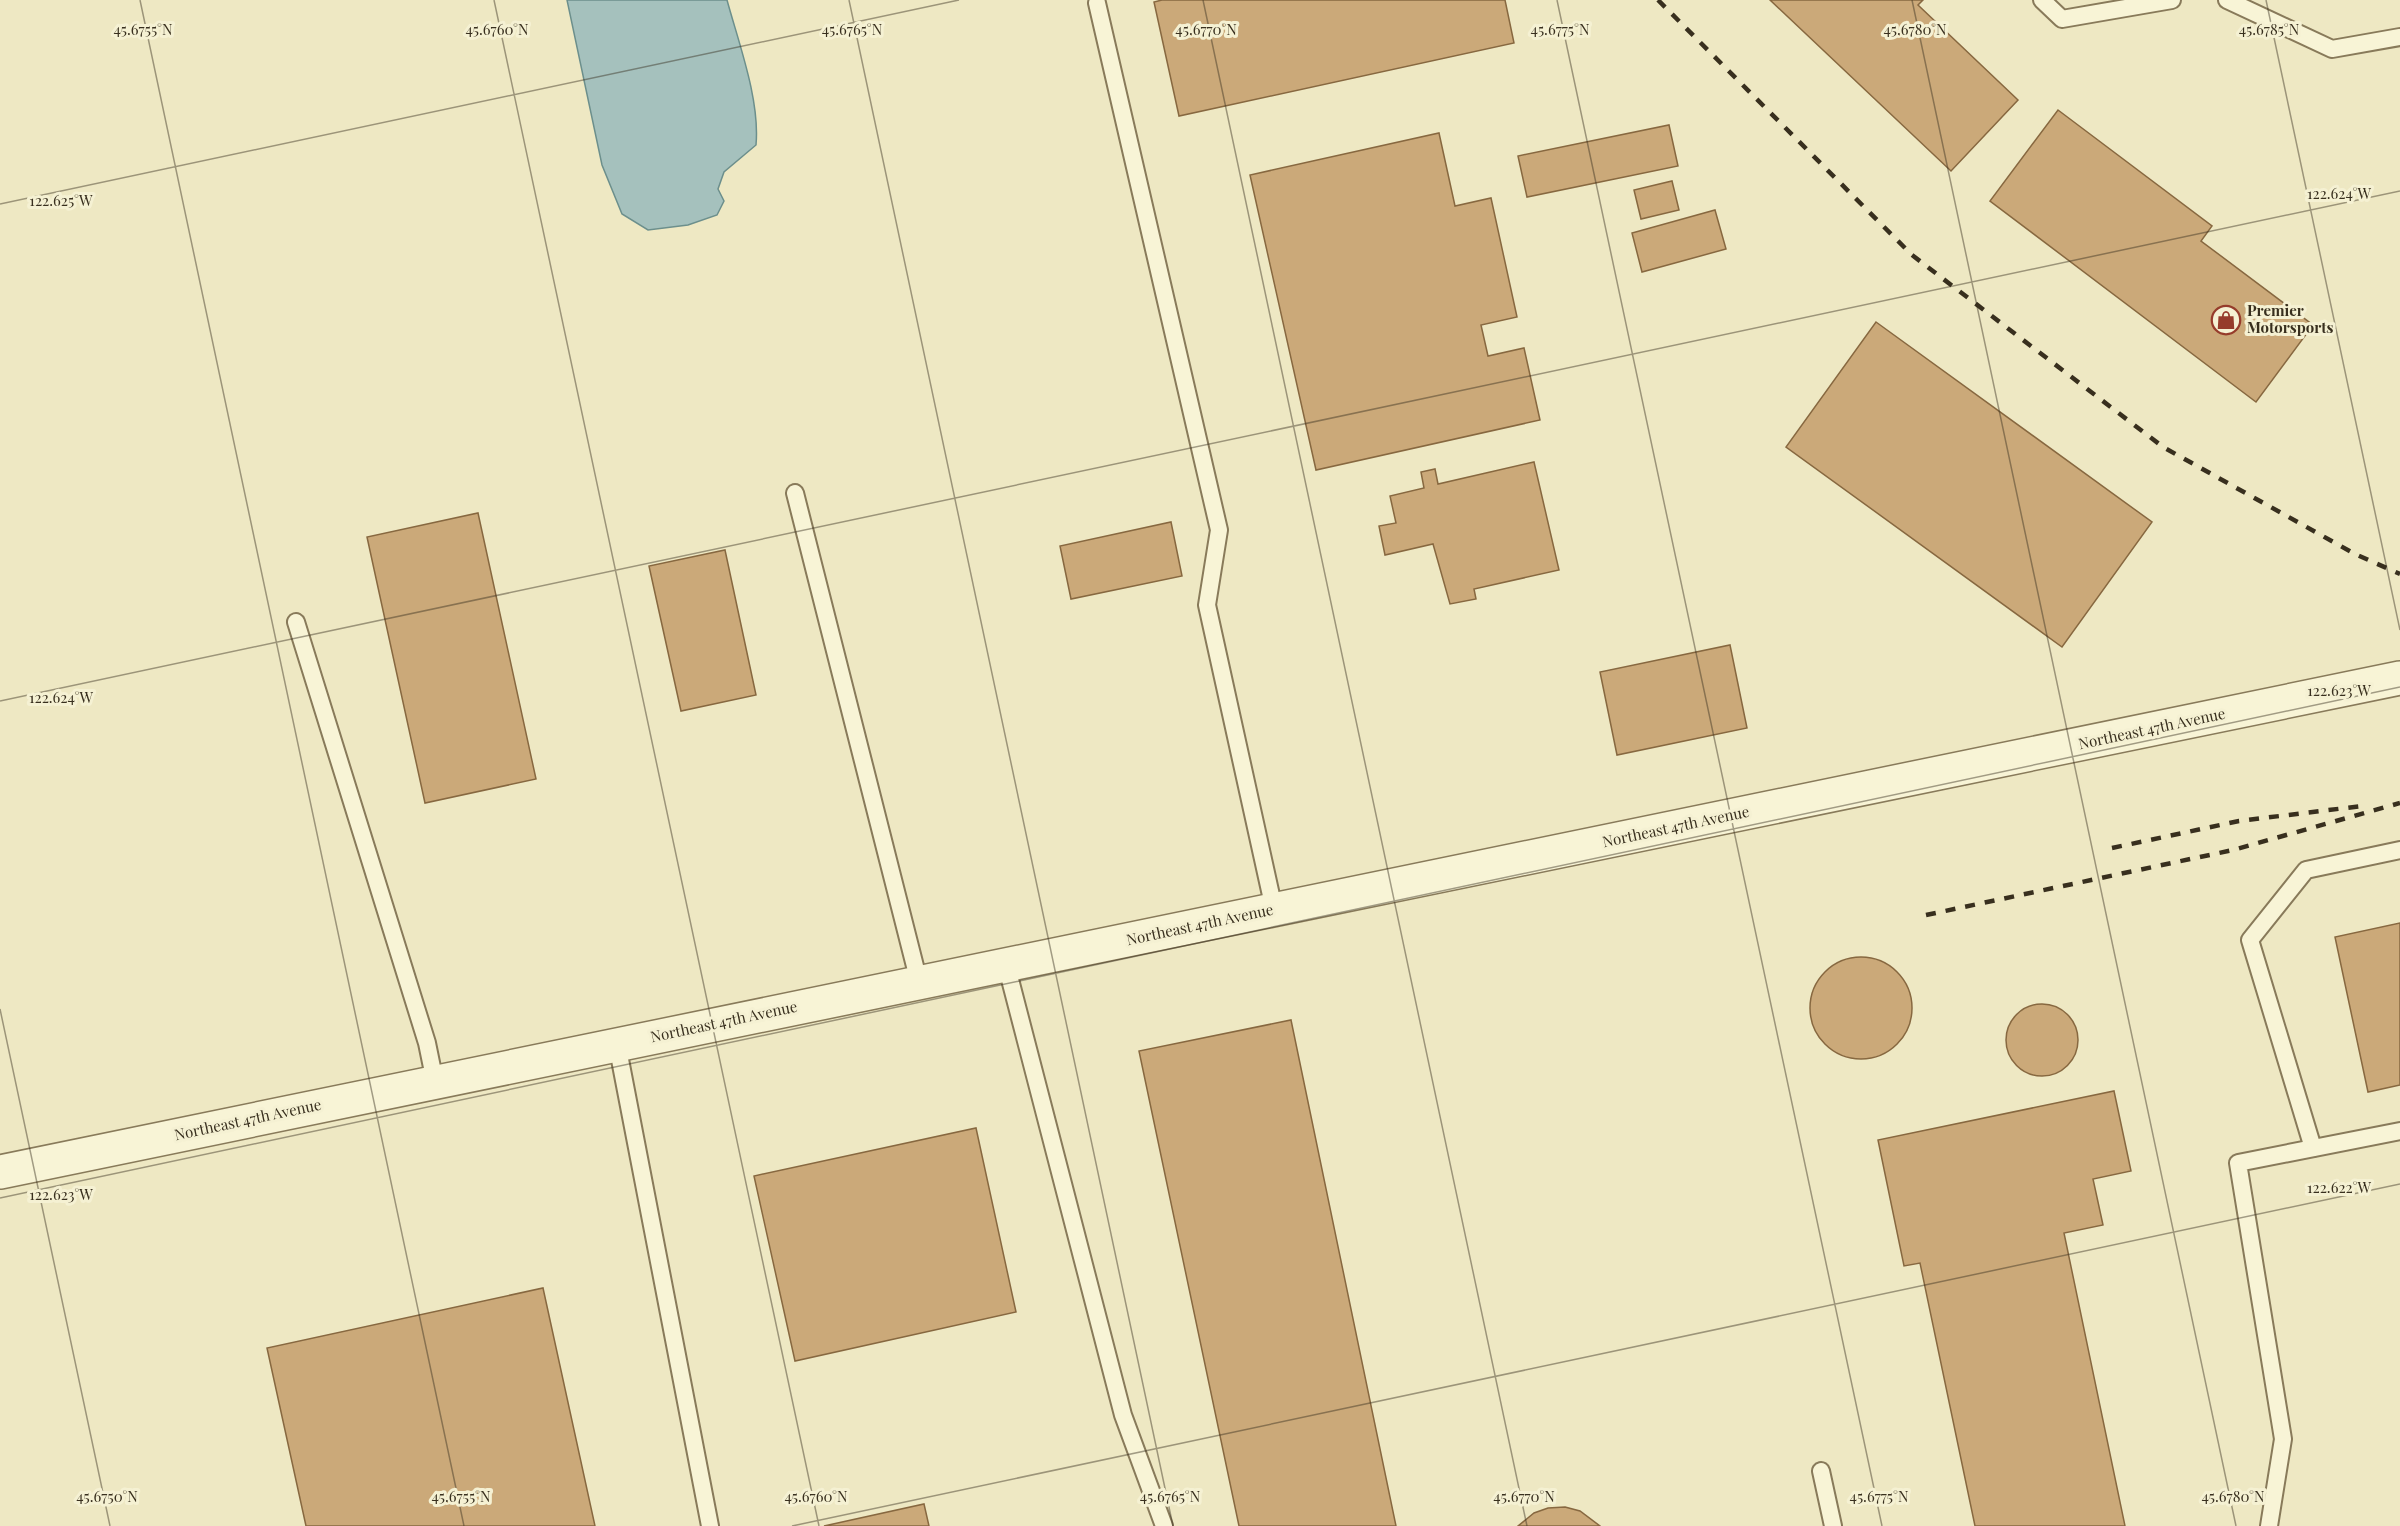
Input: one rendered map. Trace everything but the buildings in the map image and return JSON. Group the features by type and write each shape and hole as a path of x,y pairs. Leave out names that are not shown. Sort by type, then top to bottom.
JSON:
{"street":[{"name":"Northeast 47th Avenue","path":"0,1172 2400,678"}],"lane":[{"path":"2042,0 2062,19 2172,0"},
{"path":"2227,0 2332,49 2400,37"},
{"path":"1097,3 1219,530 1207,605 1274,909"},
{"path":"795,493 919,982"},
{"path":"296,622 427,1043 435,1082"},
{"path":"2313,1149 2250,940 2306,870 2400,850"},
{"path":"1006,964 1123,1415 1164,1526"},
{"path":"617,1044 710,1526"},
{"path":"2269,1526 2283,1439 2238,1163 2400,1131"},
{"path":"1821,1471 1833,1526"}],"water":[{"path":"567,0 727,0 752,91 756,145 724,172 718,189 724,201 717,215 688,225 648,230 622,214 602,165"}],"railway":[{"path":"1658,0 1912,255 2163,447 2355,554 2400,574"},
{"path":"1926,915 2233,850 2400,803"},
{"path":"2112,848 2239,821 2362,806"}],"place":[{"name":"Premier Motorsports","path":"2226,320"}]}
